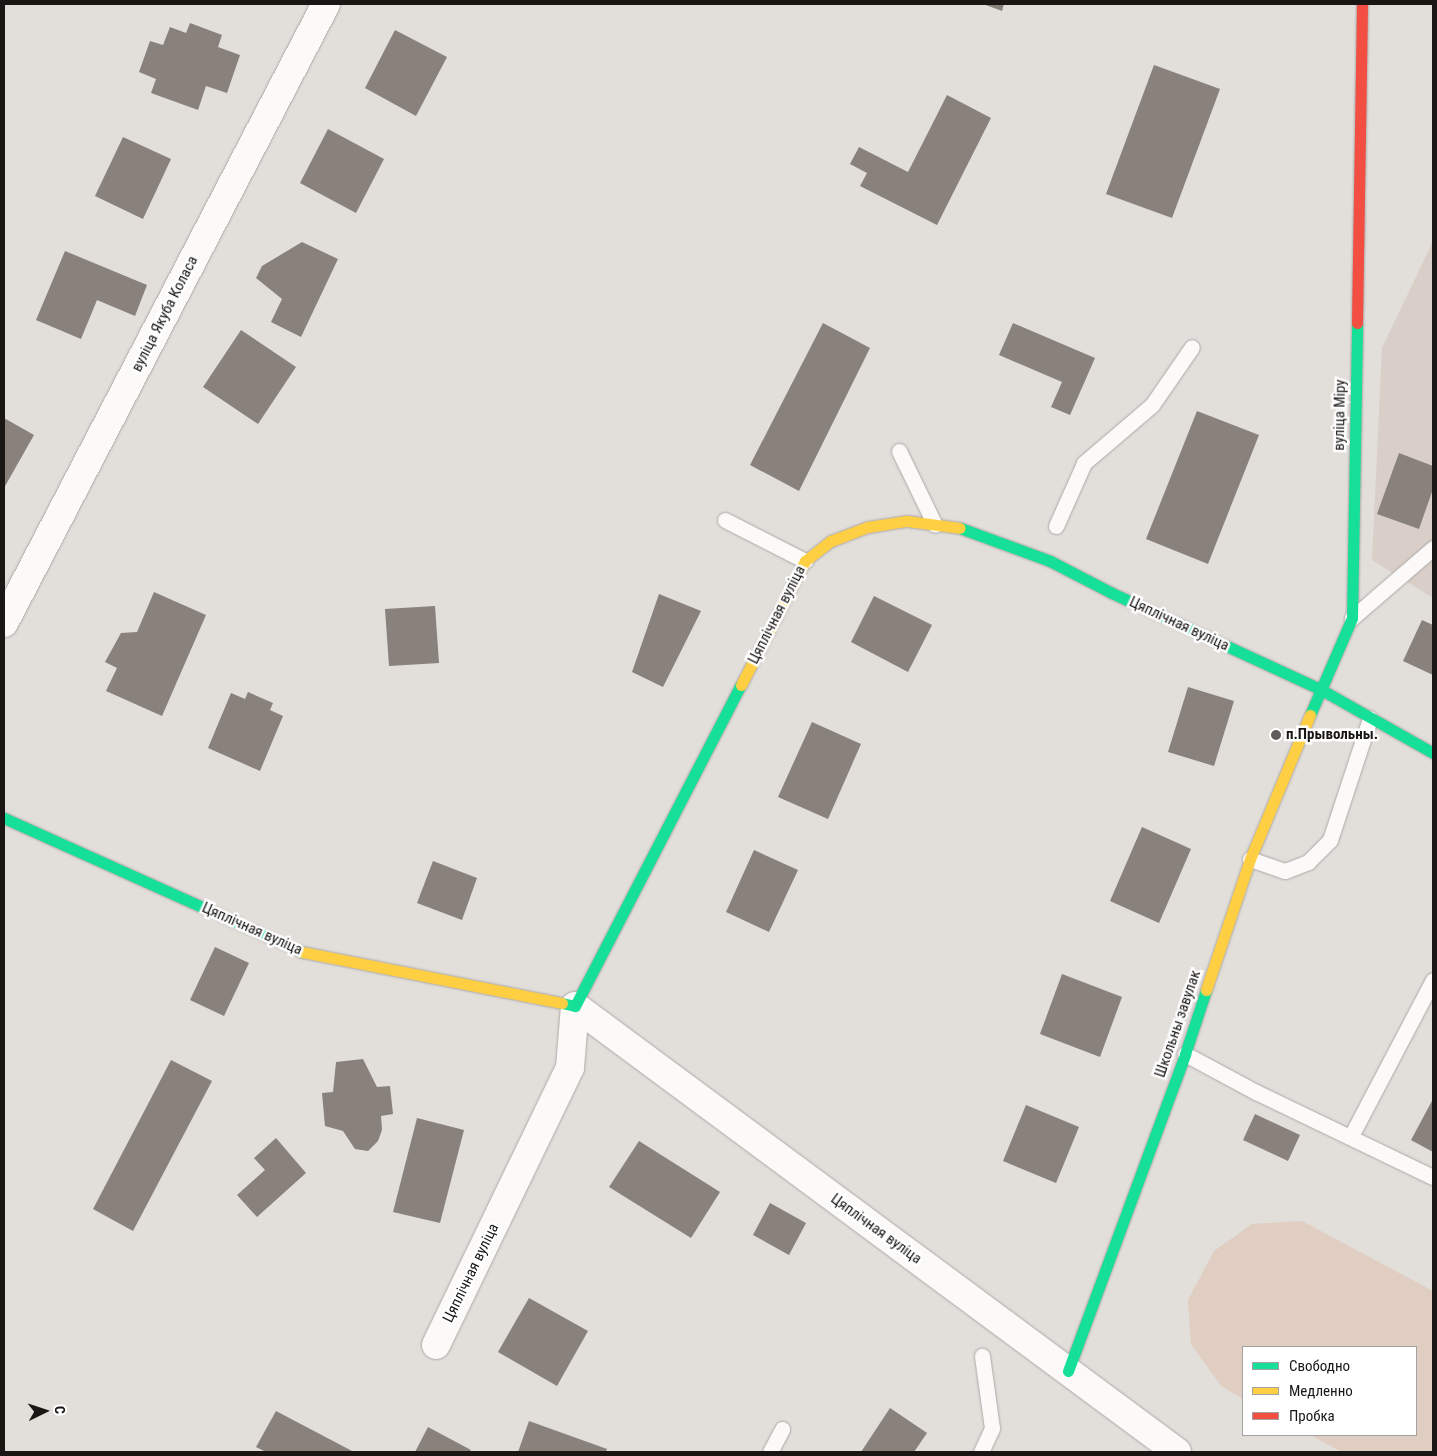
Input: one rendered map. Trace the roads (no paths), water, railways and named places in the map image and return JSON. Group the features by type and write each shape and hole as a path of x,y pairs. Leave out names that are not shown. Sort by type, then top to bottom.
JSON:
{"street":[{"name":"вуліца Якуба Коласа","path":"4,623 326,4"},
{"name":"вуліца Міру","path":"1320,690 1352,618 1362,4"},
{"name":"Цяплічная вуліца","path":"436,1345 570,1068 574,1006 805,561 831,541 868,527 907,521 964,529 1050,561 1112,593 1320,690"},
{"path":"1320,690 1433,753"},
{"name":"Школьны завулак","path":"1068,1370 1185,1054 1250,859 1299,745 1320,690"},
{"name":"Цяплічная вуліца","path":"4,818 302,952 574,1006 1177,1452"}],"lane":[{"path":"1056,526 1084,463 1152,405 1192,347"},
{"path":"899,451 935,525"},
{"path":"725,520 805,561"},
{"path":"1352,618 1433,548"},
{"path":"1250,859 1286,871 1308,862 1330,840 1370,718"},
{"path":"1351,1136 1433,980"},
{"path":"1185,1054 1256,1092 1433,1177"},
{"path":"981,1452 992,1428 982,1356"},
{"path":"770,1452 782,1429"}],"place":[{"name":"п.Прывольны.","path":"1276,735"}]}
